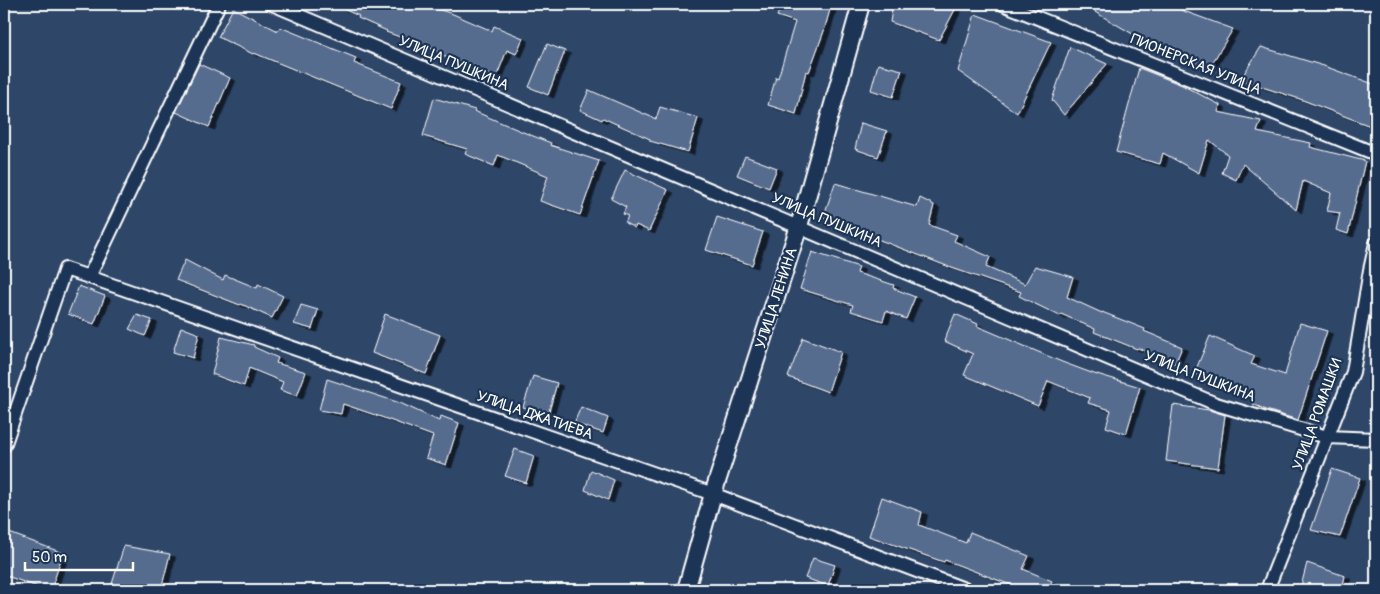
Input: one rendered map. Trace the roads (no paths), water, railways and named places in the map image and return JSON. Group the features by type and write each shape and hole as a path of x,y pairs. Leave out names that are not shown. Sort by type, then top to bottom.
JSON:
{"street":[{"path":"89,277 219,4"},
{"name":"УЛИЦА ПУШКИНА","path":"272,4 1216,404 1327,438 1376,438"},
{"name":"УЛИЦА ЛЕНИНА","path":"686,590 713,494 799,226 861,4"},
{"name":"ПИОНЕРСКАЯ УЛИЦА","path":"1003,4 1376,154"},
{"name":"УЛИЦА РОМАШКИ","path":"1268,590 1353,372 1376,243"},
{"name":"УЛИЦА ДЖАТИЕВА","path":"4,446 65,269 713,494 967,590"}]}
